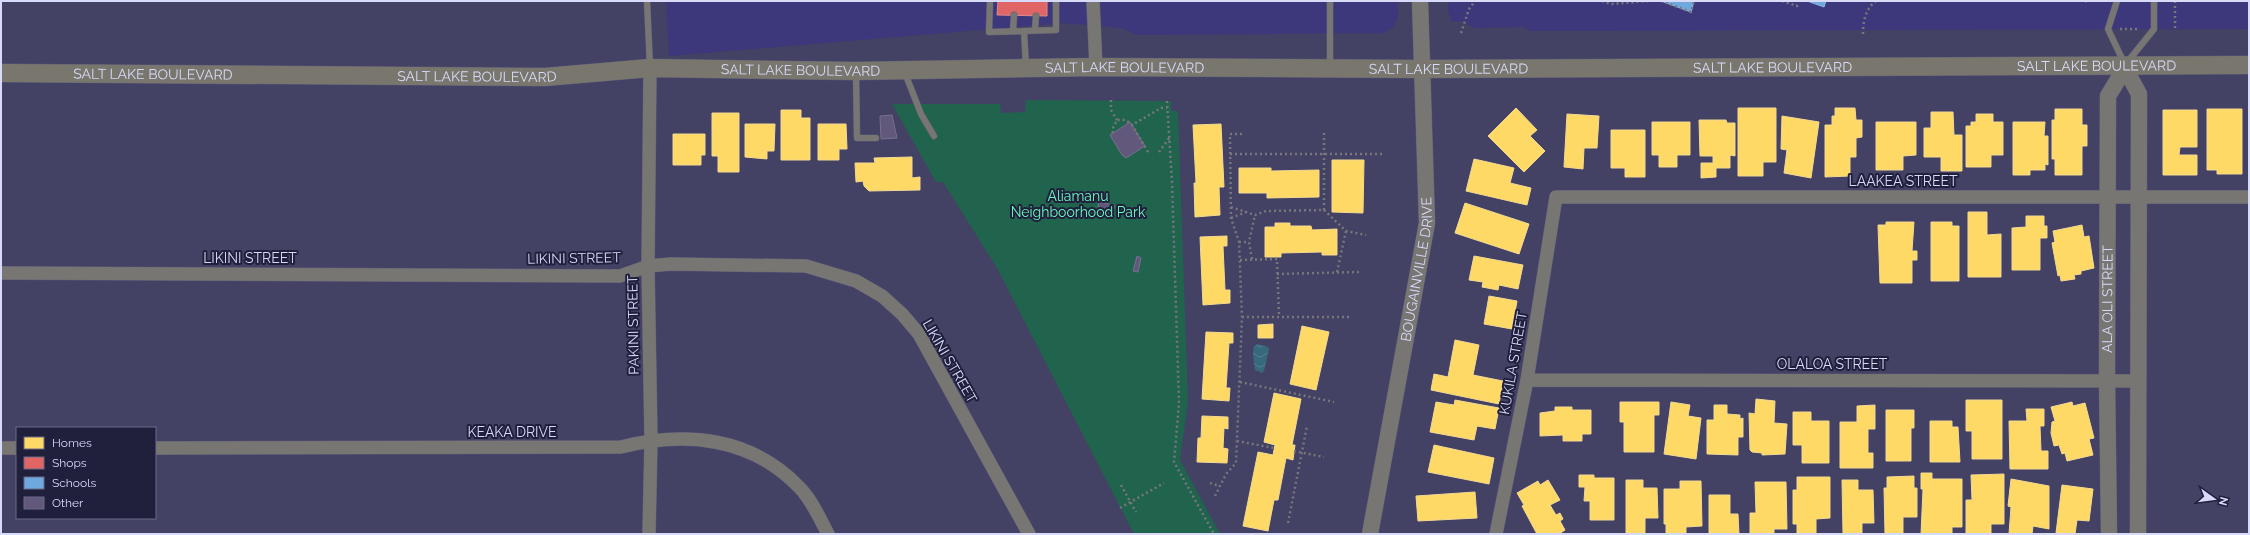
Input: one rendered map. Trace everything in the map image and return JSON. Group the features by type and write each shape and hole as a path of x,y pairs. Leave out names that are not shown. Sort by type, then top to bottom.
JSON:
{"main road":[{"name":"SALT LAKE BOULEVARD","path":"1,73 545,77 650,68 856,71 903,69 1096,67 1330,67 1422,69 2249,65"}],"street":[{"path":"1093,1 1096,67"},
{"name":"BOUGAINVILLE DRIVE","path":"1370,534 1427,223 1420,1"},
{"path":"2125,66 2139,94 2137,381 2138,534"},
{"name":"ALA OLI STREET","path":"2109,534 2107,379 2108,96 2125,66"},
{"name":"PAKINI STREET","path":"649,534 651,440 648,266 650,68"},
{"name":"LAAKEA STREET","path":"1556,196 2249,197"},
{"name":"KUKILA STREET","path":"1496,534 1527,380 1556,196"},
{"name":"LIKINI STREET","path":"1,273 620,276 648,266 671,264 806,266 856,281 882,296 902,314 920,334 1029,534"},
{"name":"OLALOA STREET","path":"1527,380 2107,379 2137,381"},
{"name":"KEAKA DRIVE","path":"156,448 621,448 651,440 714,442 734,446 756,455 778,469 800,488 828,534"},
{"path":"1,448 16,448"}],"lane":[{"path":"648,1 650,68"},
{"path":"990,1 990,32 1056,30 1056,1"},
{"path":"1330,1 1330,67"},
{"path":"2117,1 2108,29 2125,66 2154,28 2154,1"},
{"path":"1013,31 1014,15"},
{"path":"1035,30 1036,16"},
{"path":"1024,31 1026,68"},
{"path":"903,69 921,114 934,136"},
{"path":"856,71 857,138 876,138"}],"path":[{"path":"1461,33 1469,9 1475,1"},
{"path":"1602,1 1611,4 1649,1"},
{"path":"1661,1 1691,12 1694,1"},
{"path":"1782,1 1797,6 1798,1"},
{"path":"1863,34 1865,16 1871,4 1876,1"},
{"path":"2175,1 2175,28"},
{"path":"2120,29 2138,28"},
{"path":"1111,100 1111,110 1117,120"},
{"path":"1167,101 1170,137 1179,403 1174,462 1214,534"},
{"path":"1132,125 1161,108 1168,108"},
{"path":"1117,120 1126,120 1132,125 1148,152"},
{"path":"1113,133 1112,130 1117,120"},
{"path":"1324,132 1324,210"},
{"path":"1215,496 1226,474 1236,463 1242,317 1239,242 1231,218 1230,134 1245,134"},
{"path":"1160,152 1170,137"},
{"path":"1230,154 1385,154"},
{"path":"1231,206 1255,215 1266,211 1324,210 1346,231 1366,235"},
{"path":"1231,218 1246,212"},
{"path":"1252,259 1249,242 1255,215"},
{"path":"1337,272 1346,231"},
{"path":"1239,242 1249,242"},
{"path":"1240,260 1277,259 1278,317"},
{"path":"1277,274 1359,272"},
{"path":"1242,317 1351,317"},
{"path":"1240,382 1334,402"},
{"path":"1288,524 1307,426"},
{"path":"1237,441 1274,448"},
{"path":"1294,451 1324,457"},
{"path":"1120,508 1164,483"},
{"path":"1210,483 1220,486"},
{"path":"1121,485 1136,512"}],"shaded area":[{"path":"666,1 1398,1 1398,18 1394,26 1385,33 1137,35 1122,28 1063,23 669,56"},
{"path":"1448,1 2249,1 2249,29 1529,31 1525,27 1475,28 1460,21 1452,22 1448,11"}],"green space":[{"name":"Aliamanu Neighboorhood Park","path":"1026,100 1171,101 1171,111 1178,111 1188,402 1180,460 1220,534 1134,534 997,268 943,182 936,182 892,104 1000,104 1001,113 1025,112"}],"water":[{"path":"1258,344 1268,347 1269,349 1264,371 1262,373 1255,370 1253,352 1254,346"}],"building: Homes":[{"path":"1516,108 1537,130 1530,136 1545,151 1524,172 1488,136"},
{"path":"1738,108 1776,108 1776,162 1763,162 1763,176 1738,176"},
{"path":"1835,108 1855,108 1856,120 1862,120 1862,137 1856,138 1856,157 1850,157 1850,176 1825,177 1825,125 1832,125 1832,116 1835,116"},
{"path":"2055,109 2082,109 2082,125 2087,125 2087,146 2082,146 2082,175 2055,175 2055,159 2052,159 2052,120 2055,120"},
{"path":"2207,109 2242,109 2242,174 2217,174 2217,170 2207,170"},
{"path":"781,110 801,110 801,118 810,118 810,160 781,160"},
{"path":"2163,110 2197,110 2197,147 2180,147 2179,155 2197,155 2197,175 2163,175"},
{"path":"1931,112 1953,112 1954,135 1962,135 1962,171 1941,171 1941,157 1924,157 1924,128 1931,128"},
{"path":"712,113 739,113 739,172 718,172 718,156 712,156"},
{"path":"1567,114 1599,116 1597,148 1584,148 1583,169 1564,167"},
{"path":"1976,114 1993,114 1993,122 2003,122 2003,155 1991,155 1991,167 1966,167 1966,126 1971,126 1971,122 1976,122"},
{"path":"1782,116 1819,122 1811,178 1784,173 1787,150 1781,149"},
{"path":"1699,120 1726,120 1727,123 1735,123 1735,156 1730,155 1730,168 1716,168 1716,177 1701,178 1701,163 1713,163 1713,156 1700,156"},
{"path":"1652,122 1690,122 1690,155 1677,155 1677,167 1659,167 1659,155 1652,155"},
{"path":"1876,122 1916,122 1916,155 1903,156 1903,170 1876,170"},
{"path":"2013,122 2045,122 2044,136 2048,136 2048,165 2045,164 2045,170 2030,170 2030,175 2013,175"},
{"path":"745,124 775,124 774,151 767,151 767,159 745,157"},
{"path":"818,124 846,124 847,149 839,149 839,160 818,160"},
{"path":"1221,124 1224,187 1219,187 1220,215 1195,217 1194,183 1196,183 1193,125"},
{"path":"1611,130 1645,130 1645,177 1625,177 1625,168 1611,168"},
{"path":"673,134 705,134 705,155 701,155 701,165 673,165"},
{"path":"912,157 912,178 920,177 920,190 869,191 864,186 863,181 856,182 855,163 875,163 874,158"},
{"path":"1474,159 1514,168 1510,183 1531,188 1527,205 1466,191"},
{"path":"1332,160 1364,160 1363,213 1332,212"},
{"path":"1239,168 1271,168 1271,171 1319,170 1319,197 1267,198 1267,193 1239,193"},
{"path":"1465,203 1529,224 1519,254 1455,233"},
{"path":"1968,212 1987,212 1987,235 2001,234 2001,277 1968,277"},
{"path":"2026,216 2044,216 2044,226 2047,226 2047,238 2040,238 2040,270 2012,270 2012,228 2026,227"},
{"path":"1886,222 1914,222 1912,251 1917,251 1917,260 1912,260 1912,283 1880,283 1878,225 1886,225"},
{"path":"1931,222 1952,222 1952,226 1959,226 1959,281 1931,281"},
{"path":"1275,223 1290,223 1290,226 1311,226 1312,230 1337,229 1337,255 1322,255 1322,252 1281,253 1281,257 1265,257 1265,227 1275,227"},
{"path":"2082,225 2084,237 2089,236 2094,268 2081,271 2081,274 2074,275 2075,279 2061,281 2060,275 2058,276 2052,243 2055,242 2053,231"},
{"path":"1227,236 1227,246 1223,246 1225,290 1230,290 1230,303 1203,305 1200,237"},
{"path":"1474,256 1523,265 1518,289 1499,285 1498,290 1482,287 1483,282 1469,280"},
{"path":"1489,296 1517,301 1512,329 1484,324"},
{"path":"1273,324 1273,338 1258,338 1258,325"},
{"path":"1302,326 1329,332 1316,390 1290,384"},
{"path":"1206,332 1233,333 1233,343 1229,343 1226,388 1230,388 1229,401 1202,399"},
{"path":"1455,340 1479,345 1473,375 1503,381 1499,404 1431,390 1434,374 1448,377"},
{"path":"1274,393 1301,399 1292,445 1295,445 1293,460 1286,458 1278,500 1274,500 1268,531 1243,526 1258,452 1273,455 1275,445 1264,442"},
{"path":"1756,399 1775,401 1774,423 1787,424 1785,454 1762,455 1762,453 1752,452 1750,450 1749,413 1755,414"},
{"path":"1455,400 1499,408 1495,429 1477,426 1474,440 1430,432 1436,402 1454,405"},
{"path":"1966,400 2002,400 2002,459 1972,459 1972,431 1966,431"},
{"path":"1620,402 1659,402 1659,415 1654,415 1654,452 1624,452 1624,422 1620,422"},
{"path":"1671,402 1690,405 1688,416 1701,418 1696,459 1664,454"},
{"path":"2072,402 2073,406 2085,403 2094,438 2089,439 2093,455 2067,461 2065,453 2062,454 2059,445 2054,446 2051,433 2052,422 2055,421 2051,407"},
{"path":"1714,405 1727,405 1727,414 1740,415 1740,419 1743,418 1743,437 1738,437 1738,455 1707,454 1707,420 1714,420"},
{"path":"1875,405 1875,429 1868,429 1868,453 1873,453 1873,468 1840,468 1840,422 1857,422 1857,406"},
{"path":"1555,407 1572,407 1572,410 1591,410 1591,434 1582,434 1582,441 1563,441 1563,435 1540,436 1540,413 1555,411"},
{"path":"2026,409 2044,409 2044,426 2040,426 2041,451 2048,451 2048,469 2010,469 2009,421 2027,421"},
{"path":"1886,410 1914,410 1914,428 1911,428 1911,461 1886,461"},
{"path":"1793,412 1811,412 1811,421 1829,421 1829,463 1802,463 1802,445 1793,445"},
{"path":"1202,416 1228,417 1228,429 1224,428 1223,448 1228,449 1227,463 1197,462 1198,438 1201,438"},
{"path":"1930,421 1952,421 1952,427 1958,427 1960,462 1930,462"},
{"path":"1434,445 1494,458 1489,484 1428,472"},
{"path":"1921,473 1932,473 1932,479 1962,479 1962,527 1952,527 1952,534 1921,534 1923,489 1921,489"},
{"path":"2004,474 2004,524 1991,524 1991,534 1966,534 1966,500 1972,500 1971,475"},
{"path":"1579,475 1594,475 1594,478 1614,478 1614,520 1590,520 1590,501 1584,501 1585,487 1579,487"},
{"path":"1914,476 1914,488 1917,488 1917,517 1903,517 1903,534 1885,534 1884,488 1887,488 1887,477"},
{"path":"1797,477 1830,477 1830,518 1816,519 1816,534 1797,534 1797,524 1793,524 1793,490 1797,490"},
{"path":"2011,479 2049,486 2049,529 2033,526 2032,534 2009,534 2011,507 2008,506"},
{"path":"1548,480 1560,500 1550,505 1556,515 1560,513 1563,519 1560,521 1565,530 1559,534 1537,534 1522,506 1524,505 1517,493 1538,481 1540,485"},
{"path":"1626,480 1643,480 1643,488 1657,488 1658,518 1645,518 1645,534 1626,534"},
{"path":"1842,480 1858,480 1858,490 1873,490 1874,523 1862,523 1862,534 1843,534"},
{"path":"1680,481 1701,481 1702,526 1686,527 1686,534 1666,534 1666,524 1664,524 1664,489 1680,489"},
{"path":"1755,482 1786,482 1787,529 1774,529 1774,534 1750,534 1750,513 1756,513"},
{"path":"2062,485 2093,489 2089,521 2077,520 2075,534 2056,533"},
{"path":"1475,492 1477,518 1418,521 1416,496"},
{"path":"1709,495 1730,495 1730,514 1738,514 1739,534 1709,534"}],"building: Shops":[{"path":"998,1 1047,1 1047,16 997,15"}],"building: Schools":[{"path":"1661,1 1694,1 1691,12"},
{"path":"1807,1 1826,1 1824,7"}],"building: Other":[{"path":"892,115 897,138 881,139 880,116"},
{"path":"1130,122 1145,146 1126,158 1122,155 1110,135"},
{"path":"1099,201 1115,206 1113,211 1098,207"},
{"path":"1137,256 1141,258 1138,272 1133,271"}]}
